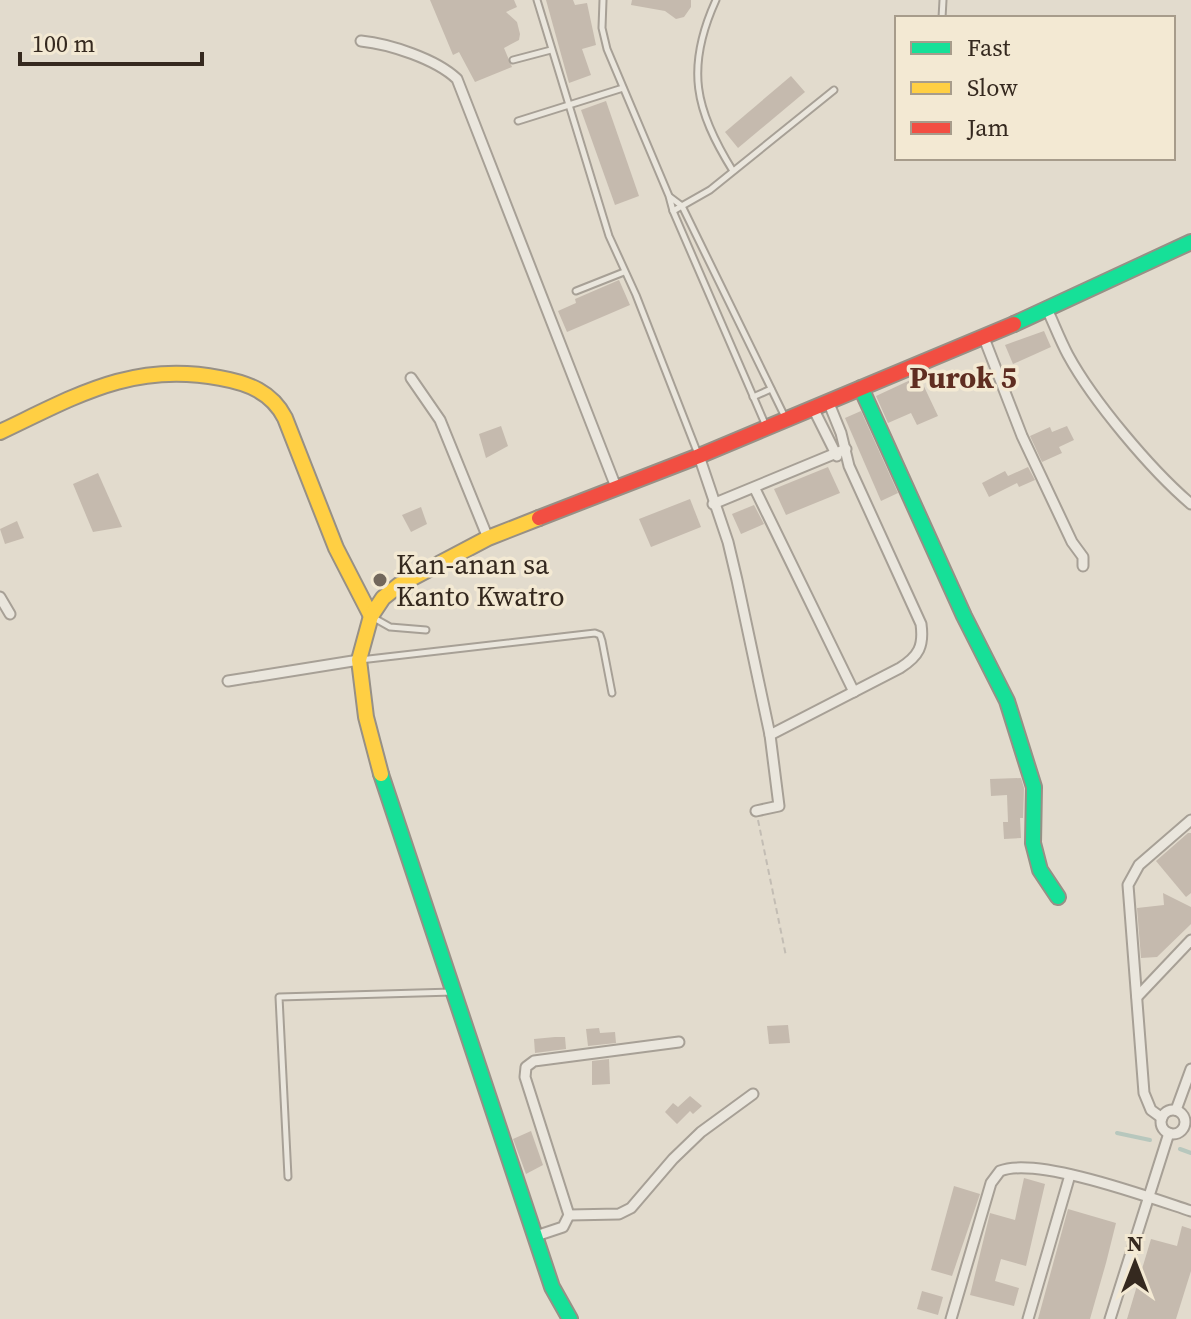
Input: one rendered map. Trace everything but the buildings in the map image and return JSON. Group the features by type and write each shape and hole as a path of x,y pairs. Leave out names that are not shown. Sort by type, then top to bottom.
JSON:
{"street":[{"path":"361,41 380,43 403,51 441,68 457,79 616,487"},
{"path":"570,1319 552,1287 372,742 359,660 371,616 383,598 399,585 488,538 699,456 984,338 1191,242"},
{"path":"1047,309 1068,355 1085,382 1148,460 1191,504"},
{"path":"984,338 1022,436 1072,542 1083,557 1083,566"},
{"path":"0,432 105,384 130,376 186,372 253,386 268,395 291,430 336,551 371,616"},
{"path":"411,378 440,420 488,538"},
{"path":"861,388 964,616 1007,701 1034,787 1033,843 1040,870 1058,897"},
{"path":"770,735 914,659 921,648 921,624 849,466 828,401"},
{"path":"813,408 835,454 849,466"},
{"path":"713,504 846,449"},
{"path":"699,456 728,542 770,735 779,806 756,811"},
{"path":"755,489 854,692"},
{"path":"0,597 10,614"},
{"path":"228,681 359,660"},
{"path":"1162,1118 1151,1110 1144,1093 1128,885 1139,865 1191,820"},
{"path":"1137,997 1191,940"},
{"path":"536,1236 563,1227 569,1215 525,1077 526,1067 534,1061 679,1042"},
{"path":"1176,1110 1189,1085 1191,1069"},
{"path":"569,1215 619,1214 631,1208 701,1132 753,1094"},
{"path":"1176,1110 1183,1115 1187,1128 1169,1133 1163,1128 1162,1118 1167,1111 1176,1110"},
{"path":"1110,1319 1169,1133"},
{"path":"951,1319 995,1175 1012,1168 1070,1175 1191,1211"},
{"path":"1028,1319 1070,1175"}],"lane":[{"path":"537,0 609,236 636,295 699,456"},
{"path":"603,0 602,28 607,49 767,427"},
{"path":"716,0 704,31 698,97 712,137 733,171"},
{"path":"513,60 551,50"},
{"path":"518,121 623,88"},
{"path":"673,211 710,190 834,90"},
{"path":"669,196 682,206 786,419"},
{"path":"576,291 624,272"},
{"path":"753,397 771,389"},
{"path":"371,616 390,627 426,630"},
{"path":"359,660 595,633 600,635 602,641 612,693"},
{"path":"288,1177 279,997 454,992"}],"path":[{"path":"756,811 786,956"}],"waterway":[{"path":"1117,1133 1150,1140"},
{"path":"1180,1149 1191,1153"}],"traffic: fast":[{"path":"1014,324 1191,242"},
{"path":"861,388 964,616 1007,701 1034,787 1033,843 1040,870 1058,897"},
{"path":"381,774 552,1287 570,1319"}],"traffic: slow":[{"path":"0,432 80,395 132,378 189,374 230,380 258,390 273,401 285,418 336,548 371,616"},
{"path":"381,774 366,717 359,660 371,616 383,598 399,585 488,538 539,518"}],"traffic: jam":[{"path":"539,518 699,456 1014,324"}],"place":[{"name":"Kan-anan sa Kanto Kwatro","path":"380,580"}],"district":[{"name":"Purok 5","path":"963,377"}]}
